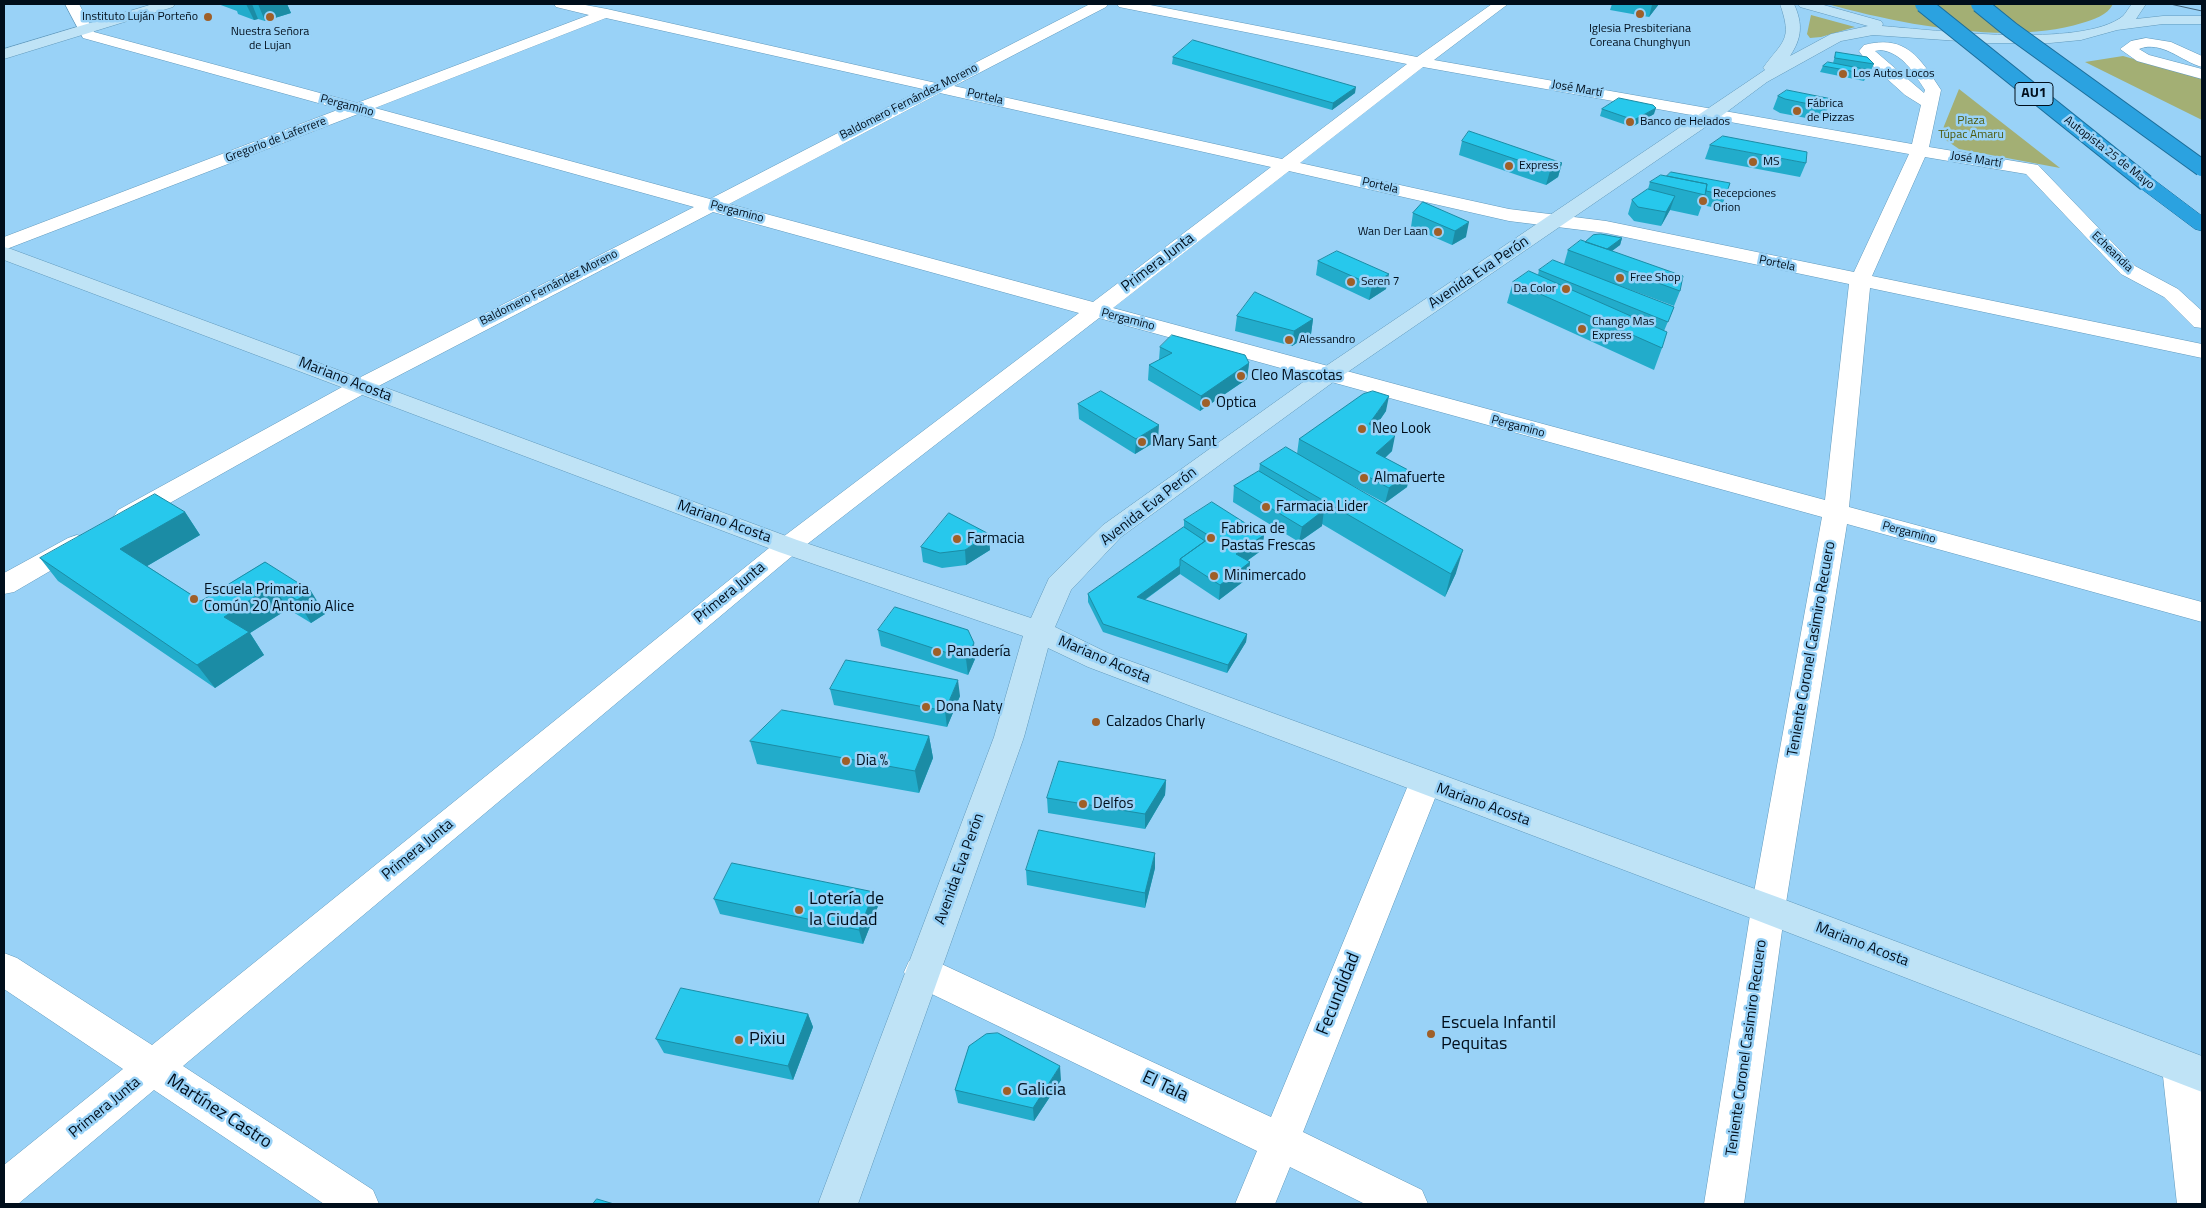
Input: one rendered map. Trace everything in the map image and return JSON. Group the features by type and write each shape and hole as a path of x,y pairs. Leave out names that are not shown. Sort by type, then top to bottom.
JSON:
{"highway":[{"name":"Autopista 25 de Mayo","path":"1923,4 2202,225"},
{"name":"AU1","path":"1979,4 2010,30 2202,168"},
{"path":"2152,187 2202,237"}],"main road":[{"path":"4,54 83,25 133,4"},
{"path":"4,42 168,4"},
{"name":"Avenida Eva Perón","path":"1760,79 1784,55 1794,38 1792,19 1787,4"},
{"path":"1805,4 1866,22 1935,35 1990,40 2035,40 2072,37 2116,26 2163,20 2202,20"},
{"path":"2116,26 2135,13 2138,4"},
{"name":"Avenida Eva Perón","path":"838,1204 1009,736 1039,631 1059,585 1112,532 1328,375 1714,113 1760,79 1843,34 1873,30 1935,35"},
{"name":"Mariano Acosta","path":"4,253 788,546 1039,631 1098,660 1425,784 1768,909 2192,1070"}],"street":[{"path":"72,4 83,25"},
{"name":"Portela","path":"560,4 1509,215 1606,228 2199,354"},
{"name":"Gregorio de Laferrere","path":"4,244 631,4"},
{"name":"Baldomero Fernández Moreno","path":"4,585 361,386 1101,4"},
{"name":"José Martí","path":"1124,4 1420,62 2032,170"},
{"name":"Primera Junta","path":"4,1190 788,546 1288,165 1420,62 1501,4"},
{"name":"Pergamino","path":"83,25 88,35 2202,612"},
{"path":"2202,62 2164,45 2147,42 2134,44 2128,49 2142,58 2202,74"},
{"name":"Teniente Coronel Casimiro Recuero","path":"1724,1204 1768,909 1836,513 1860,281 1919,151 1930,103"},
{"name":"Echeandia","path":"2032,170 2128,270 2171,293 2202,322"},
{"name":"Fecundidad","path":"1255,1204 1425,784"},
{"name":"Martínez Castro","path":"4,969 359,1204"},
{"name":"El Tala","path":"922,972 1408,1204"},
{"path":"2192,1070 2197,1204"}],"green space":[{"path":"1827,4 2113,4 2104,14 2086,22 2053,30 2021,33 1954,30 1920,25"},
{"path":"1811,15 1855,27 1821,37 1810,38 1807,34"},
{"path":"2123,56 2202,78 2202,120 2085,62"},
{"name":"Plaza Túpac Amaru","path":"1959,89 2060,168 1959,149 1940,136"}],"building":[{"path":"1193,40 1356,87 1333,103 1173,57"},
{"path":"1836,52 1867,57 1874,64 1835,58"},
{"path":"1828,62 1869,70 1867,74 1823,66"},
{"path":"1787,90 1832,99 1828,108 1778,96"},
{"path":"1619,98 1653,105 1656,108 1634,120 1602,109"},
{"path":"1469,131 1562,163 1550,171 1462,141"},
{"path":"1723,136 1807,152 1806,163 1710,145"},
{"path":"1671,172 1730,183 1726,195 1706,191 1707,184 1667,176"},
{"path":"1661,175 1707,184 1705,195 1650,182"},
{"path":"1648,189 1675,196 1666,212 1638,207 1632,200"},
{"path":"1423,202 1469,222 1455,231 1413,213"},
{"path":"1601,234 1622,238 1607,249 1585,242 1593,235"},
{"path":"1581,240 1683,276 1680,291 1568,250"},
{"path":"1337,251 1389,274 1372,285 1318,261"},
{"path":"1553,260 1674,307 1668,322 1539,270"},
{"path":"1529,271 1667,332 1662,348 1513,282"},
{"path":"1255,292 1313,319 1294,331 1237,316"},
{"path":"1172,335 1245,355 1249,363 1201,396 1149,365 1172,353 1160,347"},
{"path":"1101,391 1159,425 1136,439 1078,404"},
{"path":"1373,391 1389,396 1369,424 1395,436 1376,453 1410,471 1389,488 1299,439 1363,394"},
{"path":"1286,447 1463,550 1451,574 1260,464"},
{"path":"1259,471 1324,510 1302,527 1234,486"},
{"path":"155,494 185,512 120,549 201,601 265,562 311,591 297,600 273,585 224,617 249,632 197,665 40,558"},
{"path":"1212,502 1264,535 1236,554 1250,562 1220,585 1180,559 1211,537 1184,520"},
{"path":"949,513 989,534 965,550 940,553 921,547"},
{"path":"1184,527 1205,541 1180,559 1180,566 1137,597 1247,634 1228,665 1103,624 1088,594"},
{"path":"895,607 968,630 974,643 966,659 878,630"},
{"path":"846,660 958,680 945,711 830,689"},
{"path":"782,710 929,736 915,771 750,741"},
{"path":"1059,761 1166,780 1145,814 1047,798"},
{"path":"1039,830 1155,853 1145,893 1026,870"},
{"name":"Lotería de la Ciudad","path":"732,863 874,892 859,930 714,899"},
{"name":"Pixiu","path":"681,988 808,1014 788,1066 656,1039"},
{"name":"Galicia","path":"998,1033 1060,1066 1033,1108 955,1090 969,1046 986,1034"},
{"path":"597,1199 614,1204 593,1204"}],"tram line":[{"path":"2170,4 2202,11"}],"place":[{"name":"Iglesia Presbiteriana Coreana Chunghyun","path":"1640,14"},
{"name":"Instituto Luján Porteño","path":"208,17"},
{"name":"Nuestra Señora de Lujan","path":"270,17"},
{"name":"Los Autos Locos","path":"1843,74"},
{"name":"Fábrica de Pizzas","path":"1797,111"},
{"name":"Banco de Helados","path":"1630,122"},
{"name":"MS","path":"1753,162"},
{"name":"Express","path":"1509,166"},
{"name":"Recepciones Orion","path":"1703,201"},
{"name":"Wan Der Laan","path":"1438,232"},
{"name":"Free Shop","path":"1620,278"},
{"name":"Seren 7","path":"1351,282"},
{"name":"Da Color","path":"1566,289"},
{"name":"Chango Mas Express","path":"1582,329"},
{"name":"Alessandro","path":"1289,340"},
{"name":"Cleo Mascotas","path":"1241,376"},
{"name":"Optica","path":"1206,403"},
{"name":"Neo Look","path":"1362,429"},
{"name":"Mary Sant","path":"1142,442"},
{"name":"Almafuerte","path":"1364,478"},
{"name":"Farmacia Lider","path":"1266,507"},
{"name":"Fabrica de Pastas Frescas","path":"1211,538"},
{"name":"Farmacia","path":"957,539"},
{"name":"Minimercado","path":"1214,576"},
{"name":"Escuela Primaria Común 20 Antonio Alice","path":"194,599"},
{"name":"Panadería","path":"937,652"},
{"name":"Dona Naty","path":"926,707"},
{"name":"Calzados Charly","path":"1096,722"},
{"name":"Dia %","path":"846,761"},
{"name":"Delfos","path":"1083,804"},
{"name":"Lotería de la Ciudad","path":"799,910"},
{"name":"Escuela Infantil Pequitas","path":"1431,1034"},
{"name":"Pixiu","path":"739,1040"},
{"name":"Galicia","path":"1007,1091"}]}
